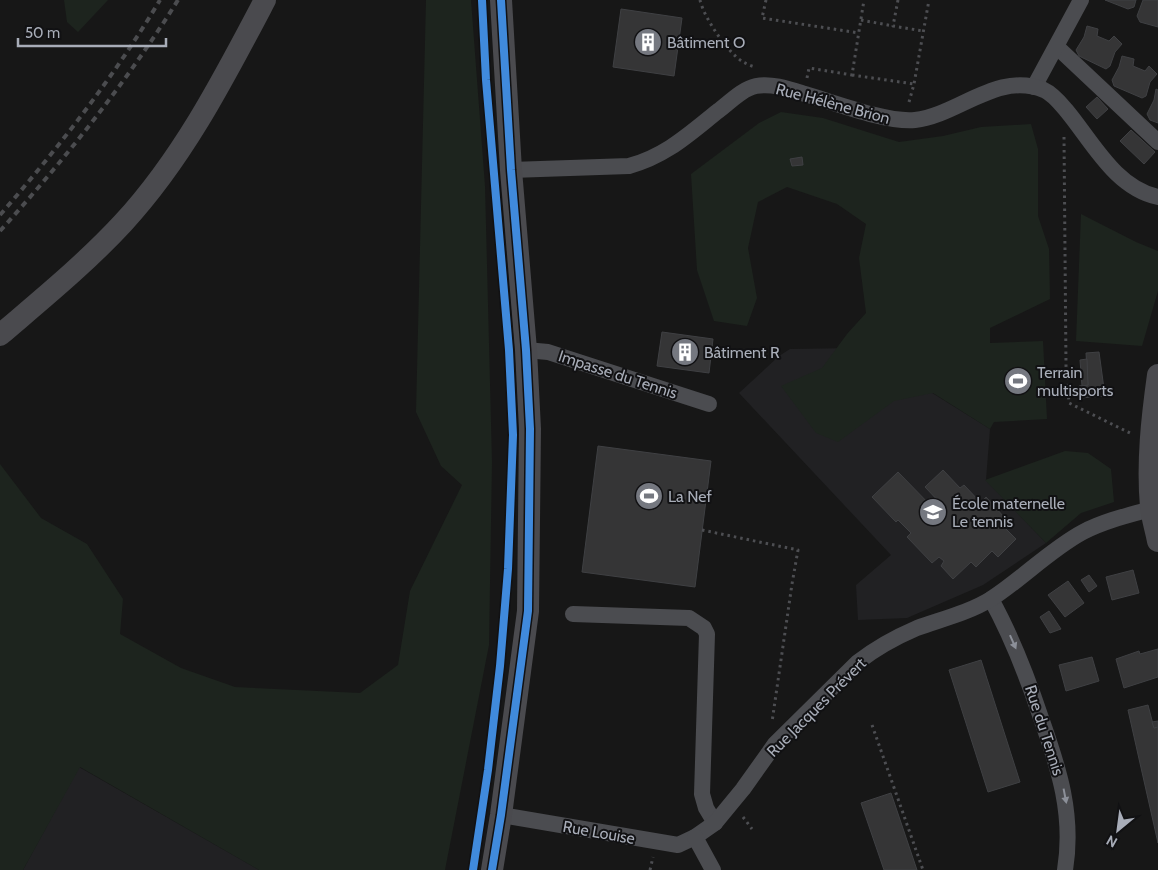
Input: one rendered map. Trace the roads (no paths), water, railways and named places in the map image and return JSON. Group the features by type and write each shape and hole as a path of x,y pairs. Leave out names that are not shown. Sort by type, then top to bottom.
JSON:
{"street":[{"path":"0,335 78,268 124,221 157,181 196,126 229,70 265,0"},
{"path":"492,870 528,611 530,429 526,350 511,170 500,0"},
{"path":"1034,87 1081,0"},
{"path":"1057,47 1158,142"},
{"name":"Rue Hélène Brion","path":"511,170 629,166 645,162 670,150 741,93 756,86 780,86 872,114 904,120 915,120 932,117 1003,86 1020,84 1046,91 1068,112 1121,178 1136,188 1158,197"},
{"name":"Impasse du Tennis","path":"526,350 548,352 709,404"},
{"path":"1158,375 1150,443 1149,478 1151,509 1158,541"},
{"name":"Rue Jacques Prévert","path":"695,837 715,823 743,789 775,744 869,653 893,639 918,628 958,615 991,598 1083,532 1151,509"},
{"name":"Rue du Tennis","path":"991,598 1027,674 1062,783 1067,808 1068,832 1065,870"},
{"path":"573,614 689,618 704,628 707,634 702,794 706,808 715,823"},
{"name":"Rue Louise","path":"501,815 678,845 695,837"},
{"path":"695,837 713,870"}],"railway":[{"path":"0,215 85,111 124,57 160,0"},
{"path":"0,231 94,120 178,0"}],"place":[{"name":"Bâtiment O","path":"648,42"},
{"name":"Bâtiment R","path":"685,352"},
{"name":"Terrain multisports","path":"1018,381"},
{"name":"La Nef","path":"649,496"},
{"name":"École maternelle Le tennis","path":"933,512"}]}
